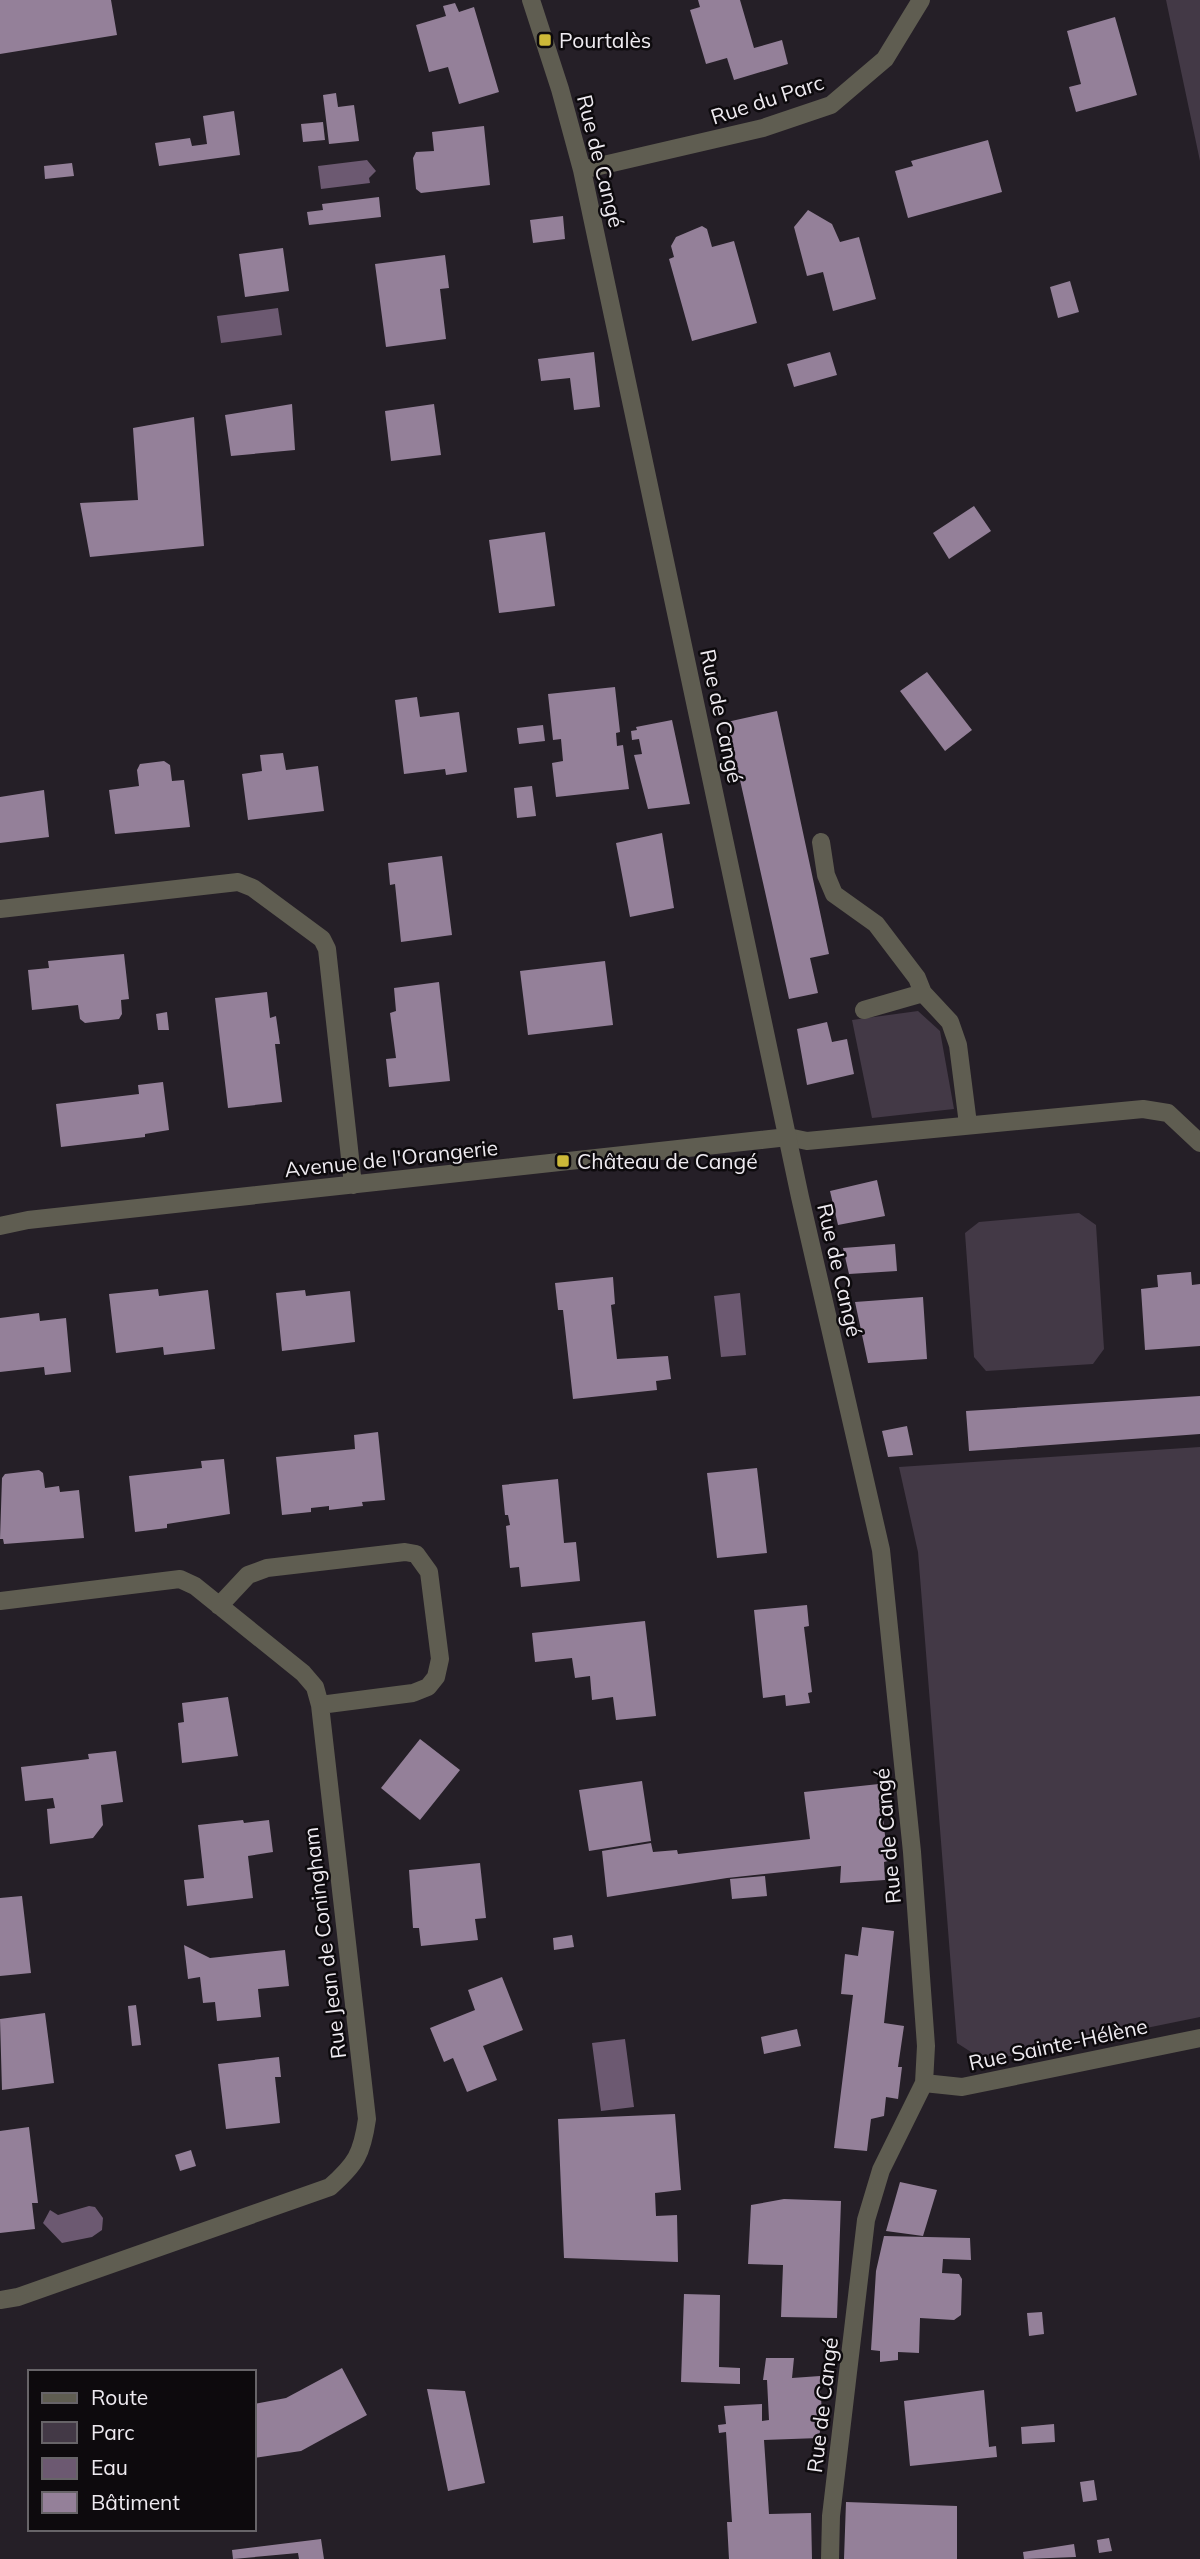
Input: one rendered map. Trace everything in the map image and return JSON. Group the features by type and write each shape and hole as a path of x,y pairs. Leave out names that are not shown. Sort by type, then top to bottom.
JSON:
{"street":[{"name":"Rue de Cangé","path":"531,0 560,89 582,170 788,1137 881,1550 922,1974 926,2046 924,2083 881,2170 866,2220 831,2516 830,2559"},
{"name":"Rue du Parc","path":"582,170 763,128 831,105 885,59 921,0"},
{"path":"821,842 827,875 834,894 876,924 917,978 923,993 950,1021 958,1045 968,1124"},
{"path":"0,909 237,882 253,888 322,939 327,949 353,1185"},
{"path":"864,1010 923,993"},
{"name":"Avenue de l'Orangerie","path":"0,1226 28,1220 788,1137 807,1141 968,1124 1143,1110 1168,1113 1200,1143"},
{"path":"219,1606 248,1575 267,1567 405,1552 416,1554 429,1572 440,1660 436,1677 428,1687 413,1693 320,1705"},
{"name":"Rue Jean de Coningham","path":"0,1601 180,1579 219,1606 303,1673 315,1687 320,1705 367,2119 364,2142 355,2165 330,2188 305,2199 18,2297 0,2300"},
{"name":"Rue Sainte-Hélène","path":"924,2083 962,2087 1200,2038"}],"green space":[{"path":"1166,0 1200,0 1200,161"},
{"path":"918,1011 940,1031 954,1109 872,1118 852,1020"},
{"path":"1079,1213 1096,1225 1104,1349 1093,1364 986,1371 974,1357 965,1233 979,1222"},
{"path":"1200,1447 1200,2017 985,2061 957,2043 918,1552 899,1467"}],"water":[{"path":"367,160 376,171 369,178 370,183 321,189 318,166"},
{"path":"278,308 282,335 221,343 217,316"},
{"path":"740,1293 746,1355 721,1357 714,1296"},
{"path":"625,2039 634,2107 601,2111 592,2043"},
{"path":"89,2206 95,2207 103,2218 102,2230 92,2237 62,2243 43,2223 50,2210 58,2215"}],"building":[{"path":"0,0 111,0 117,35 0,54"},
{"path":"698,0 740,0 754,48 782,40 788,64 734,80 727,58 706,64 690,10 700,7"},
{"path":"455,3 459,12 474,7 499,92 459,104 448,67 429,72 416,25 446,16 443,6"},
{"path":"1115,17 1137,95 1076,112 1069,87 1081,84 1067,31"},
{"path":"336,93 338,107 354,105 359,141 329,144 323,95"},
{"path":"234,111 240,155 159,166 155,143 190,138 192,146 207,144 203,116"},
{"path":"323,122 325,140 303,142 301,124"},
{"path":"484,126 490,185 421,193 416,189 413,158 416,152 434,151 432,132"},
{"path":"988,140 1002,192 908,218 895,171 913,166 911,161"},
{"path":"72,163 74,176 45,179 44,166"},
{"path":"379,197 381,217 309,225 307,212 323,210 322,204"},
{"path":"808,210 832,224 840,242 859,237 876,299 833,311 823,272 807,276 794,227"},
{"path":"563,216 565,239 533,243 530,220"},
{"path":"702,226 707,229 712,247 734,241 757,323 692,341 669,259 674,257 671,246 676,237"},
{"path":"283,248 289,291 245,297 239,254"},
{"path":"445,255 449,288 440,289 446,339 386,347 375,264"},
{"path":"1070,281 1079,312 1058,318 1050,287"},
{"path":"594,352 600,407 574,410 570,378 541,381 538,359"},
{"path":"830,352 837,375 794,387 787,364"},
{"path":"292,404 295,450 231,456 225,415"},
{"path":"434,404 441,455 391,461 385,411"},
{"path":"194,417 204,546 90,557 80,503 138,500 133,428"},
{"path":"974,506 991,531 949,559 933,533"},
{"path":"545,532 555,606 499,613 489,540"},
{"path":"927,672 972,730 945,751 900,691"},
{"path":"615,687 620,732 616,733 617,746 623,745 629,789 556,797 552,763 563,761 561,739 553,740 548,694"},
{"path":"417,697 420,717 459,712 467,772 446,775 445,769 404,774 395,700"},
{"path":"777,711 829,954 810,958 818,993 789,999 727,722"},
{"path":"672,720 690,804 648,809 634,755 642,754 639,739 632,740 631,731 637,730 636,727"},
{"path":"543,725 545,741 519,744 517,728"},
{"path":"283,753 286,770 318,766 324,811 248,820 242,774 262,771 260,755"},
{"path":"164,761 170,765 172,781 184,780 190,827 115,834 109,790 139,786 137,770 140,764"},
{"path":"532,786 536,816 517,818 514,788"},
{"path":"44,790 49,837 0,843 0,797"},
{"path":"662,833 674,908 630,917 616,843"},
{"path":"442,856 452,935 401,942 395,884 390,885 388,863"},
{"path":"124,954 129,999 121,1000 122,1014 119,1019 85,1023 80,1019 78,1005 32,1010 28,970 49,968 48,961"},
{"path":"605,961 613,1025 528,1035 520,971"},
{"path":"439,982 450,1081 389,1087 386,1059 396,1058 390,1013 396,1011 394,988"},
{"path":"267,992 270,1018 276,1016 280,1044 275,1044 282,1102 228,1108 215,998"},
{"path":"167,1012 169,1030 158,1030 156,1014"},
{"path":"827,1022 832,1042 847,1039 854,1074 807,1085 797,1029"},
{"path":"163,1082 169,1130 145,1134 145,1137 61,1147 56,1104 139,1094 138,1085"},
{"path":"877,1180 885,1216 838,1225 830,1191"},
{"path":"895,1244 897,1271 849,1274 843,1248"},
{"path":"1191,1272 1192,1285 1200,1284 1200,1346 1145,1350 1141,1289 1158,1287 1157,1275"},
{"path":"613,1277 615,1304 611,1305 617,1359 668,1356 671,1379 656,1381 657,1390 573,1399 563,1310 558,1310 555,1283"},
{"path":"158,1289 159,1296 208,1290 215,1349 164,1355 163,1347 116,1353 109,1294"},
{"path":"305,1290 306,1296 350,1291 355,1342 282,1351 276,1293"},
{"path":"923,1297 927,1359 868,1363 855,1302"},
{"path":"39,1313 40,1321 66,1318 71,1372 45,1375 44,1367 0,1372 0,1318"},
{"path":"1200,1396 1200,1434 969,1451 966,1411"},
{"path":"907,1426 913,1455 888,1457 882,1431"},
{"path":"378,1432 385,1500 362,1502 363,1506 329,1510 329,1506 311,1508 311,1512 282,1515 276,1457 355,1449 354,1435"},
{"path":"224,1459 230,1514 135,1532 129,1476 202,1468 201,1461"},
{"path":"757,1468 767,1553 717,1558 707,1473"},
{"path":"39,1470 43,1473 45,1488 59,1486 60,1492 79,1490 84,1538 4,1544 3,1539 0,1539 2,1478 5,1474"},
{"path":"558,1479 564,1543 576,1542 580,1581 521,1587 519,1567 510,1568 506,1526 510,1525 508,1515 505,1515 502,1485"},
{"path":"807,1605 809,1626 804,1627 812,1692 808,1693 810,1703 786,1706 785,1695 763,1698 754,1610"},
{"path":"645,1621 656,1716 616,1720 613,1697 592,1700 590,1676 575,1678 572,1658 535,1662 532,1633"},
{"path":"228,1697 238,1756 182,1763 178,1723 184,1722 182,1703"},
{"path":"420,1739 460,1770 420,1820 381,1788"},
{"path":"116,1751 123,1802 101,1805 103,1825 93,1838 50,1844 47,1809 55,1808 53,1798 25,1801 21,1767 89,1759 88,1754"},
{"path":"642,1781 651,1841 589,1851 579,1790"},
{"path":"879,1784 888,1861 884,1862 885,1880 840,1883 841,1866 727,1878 607,1897 602,1851 651,1843 653,1852 677,1850 678,1854 810,1839 804,1792"},
{"path":"243,1820 244,1823 269,1820 273,1852 248,1856 253,1898 187,1906 184,1880 204,1878 198,1825"},
{"path":"480,1863 486,1918 475,1919 478,1940 421,1946 419,1928 413,1928 409,1870"},
{"path":"765,1876 767,1896 732,1899 730,1879"},
{"path":"22,1896 31,1973 0,1976 0,1898"},
{"path":"862,1927 894,1931 884,2023 904,2026 898,2067 902,2067 898,2099 886,2097 884,2116 871,2119 867,2151 834,2148 853,1995 841,1994 845,1954 858,1956"},
{"path":"572,1935 574,1947 554,1950 553,1938"},
{"path":"184,1945 210,1958 285,1950 289,1986 258,1989 261,2017 217,2021 215,2002 203,2003 200,1977 188,1979"},
{"path":"502,1977 523,2030 483,2046 497,2080 467,2092 453,2058 444,2062 430,2028 475,2010 468,1990"},
{"path":"136,2005 141,2045 132,2046 128,2006"},
{"path":"45,2013 54,2083 2,2090 0,2019"},
{"path":"797,2029 801,2046 764,2054 761,2037"},
{"path":"279,2057 281,2077 275,2077 280,2123 226,2129 218,2064"},
{"path":"675,2114 681,2190 655,2193 656,2216 677,2215 678,2262 564,2258 558,2119"},
{"path":"29,2127 38,2203 32,2203 35,2229 0,2233 0,2131"},
{"path":"191,2150 196,2166 180,2171 175,2155"},
{"path":"900,2182 937,2190 923,2236 886,2231"},
{"path":"784,2199 841,2201 837,2318 781,2317 783,2265 748,2264 751,2205"},
{"path":"884,2236 970,2238 971,2260 943,2259 942,2273 959,2274 962,2279 961,2315 954,2320 920,2318 919,2353 898,2352 898,2360 880,2362 880,2351 871,2350 876,2271"},
{"path":"684,2294 720,2295 719,2367 740,2368 740,2384 681,2382"},
{"path":"1042,2312 1044,2334 1029,2336 1027,2313"},
{"path":"766,2358 794,2358 792,2378 820,2376 822,2417 819,2438 764,2440 769,2514 811,2513 812,2559 729,2559 727,2522 732,2522 726,2432 719,2433 718,2425 726,2424 724,2406 762,2404 762,2421 769,2420 767,2380 763,2380"},
{"path":"342,2368 367,2415 301,2451 256,2458 256,2404 286,2398"},
{"path":"427,2389 465,2391 485,2483 448,2491"},
{"path":"984,2390 989,2447 996,2446 997,2457 910,2466 904,2401"},
{"path":"1054,2424 1055,2442 1022,2444 1021,2427"},
{"path":"1094,2480 1097,2500 1083,2502 1080,2482"},
{"path":"846,2502 957,2506 957,2559 844,2559"},
{"path":"1109,2538 1112,2551 1099,2553 1097,2540"},
{"path":"321,2539 324,2559 299,2559 298,2553 233,2559 232,2550"},
{"path":"1074,2544 1076,2557 1024,2559 1023,2552"}],"place":[{"name":"Pourtalès","path":"545,40"},
{"name":"Château de Cangé","path":"563,1161"}]}
